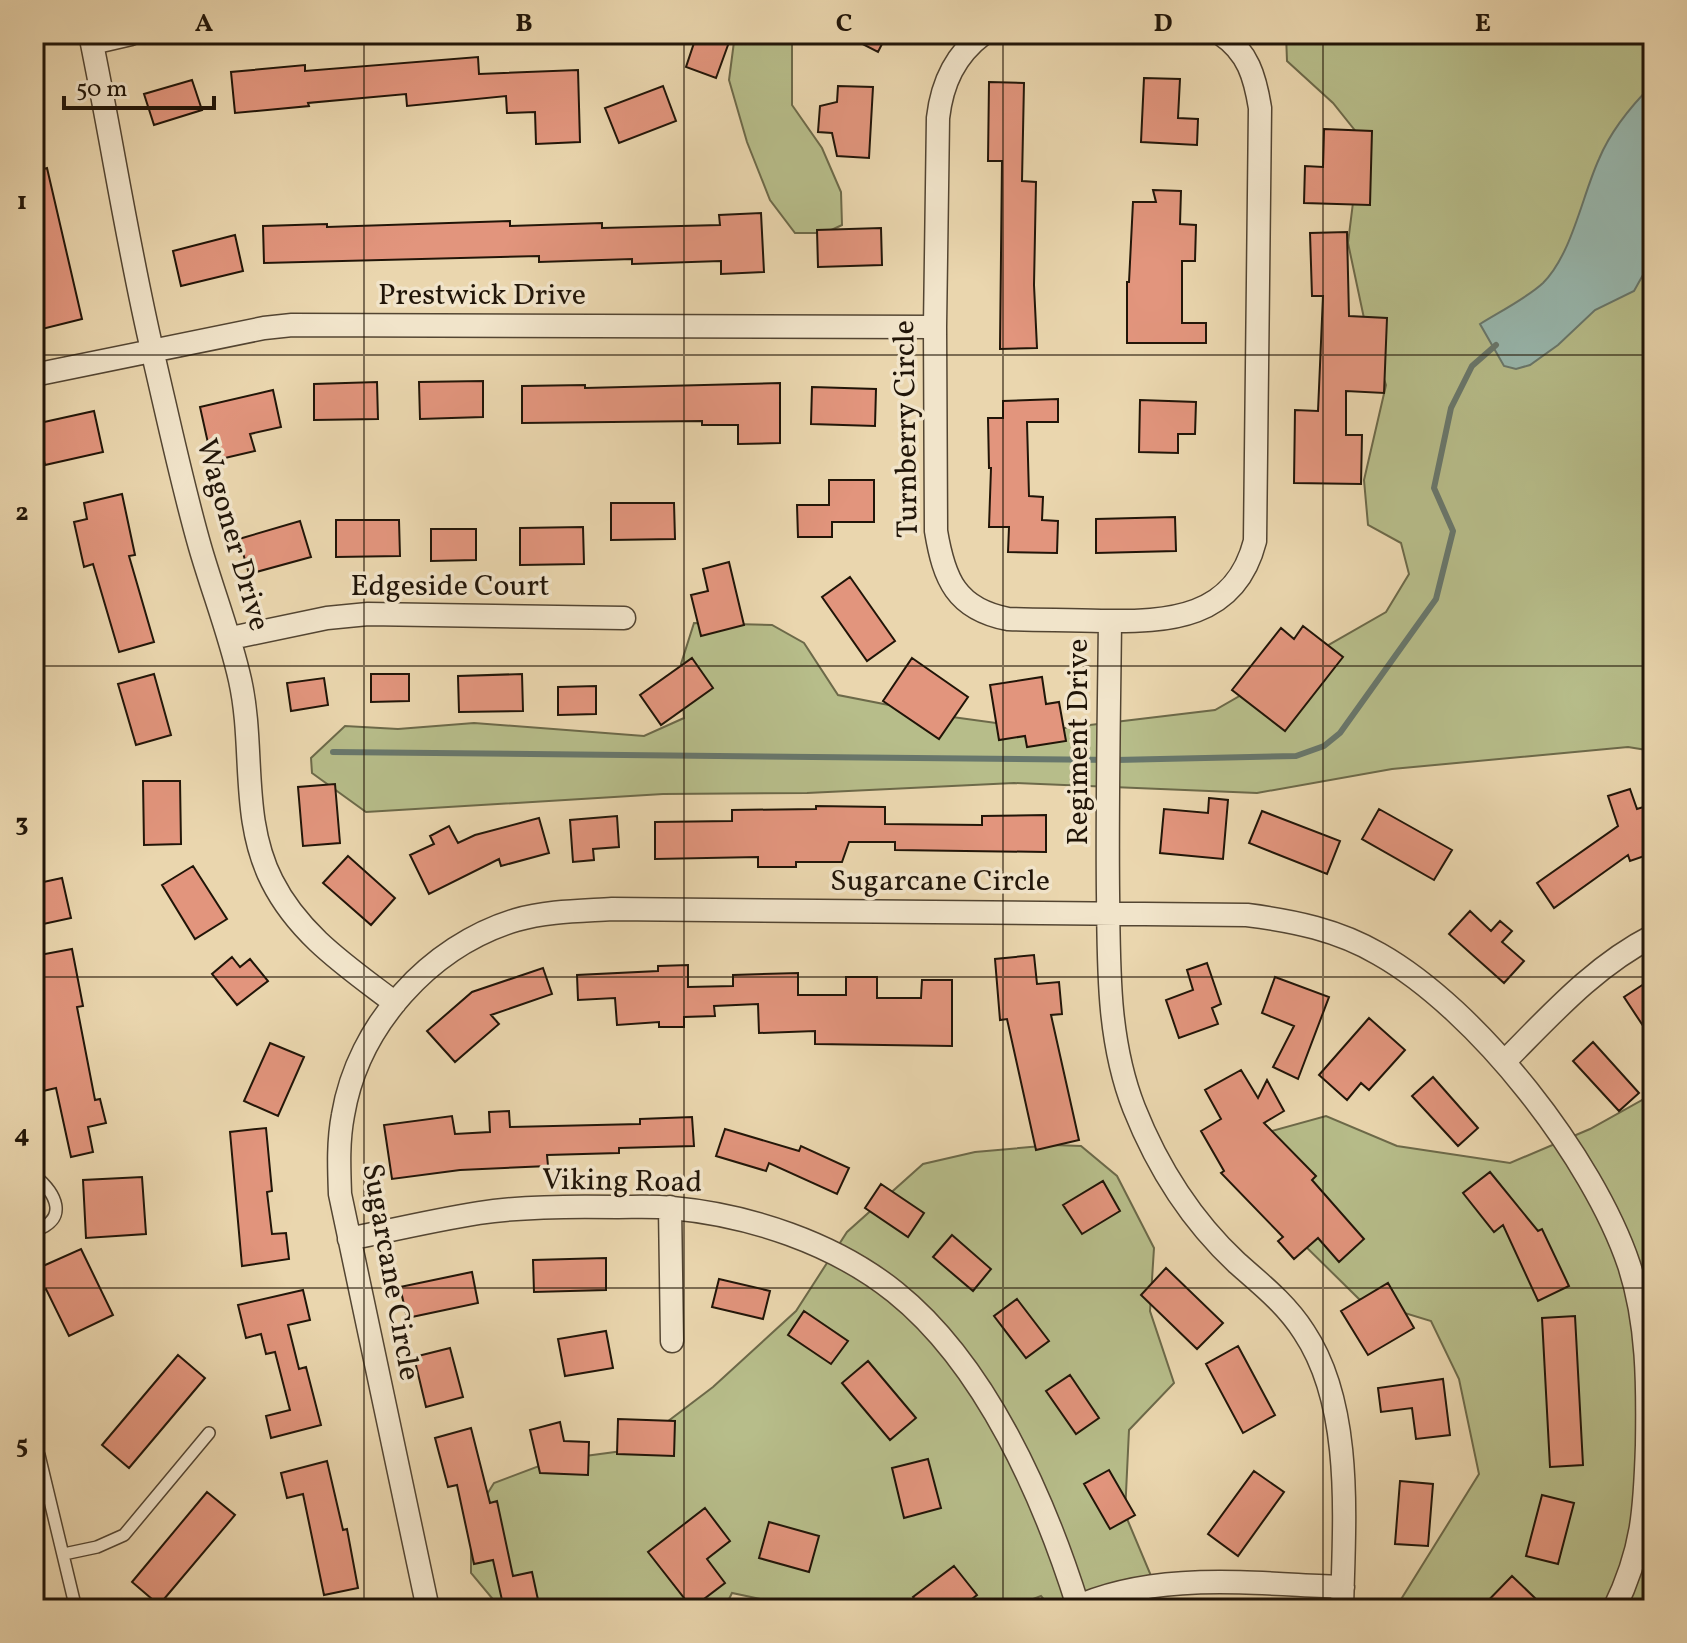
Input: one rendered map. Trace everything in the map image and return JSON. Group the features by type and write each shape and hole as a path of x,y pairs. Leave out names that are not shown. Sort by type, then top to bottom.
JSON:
{"street":[{"path":"91,39 131,34"},
{"name":"Turnberry Circle","path":"983,34 970,44 954,66 940,104 935,327 936,531 941,560 952,585 970,605 995,617 1110,621 1171,619 1209,605 1239,578 1255,541 1260,108 1251,68 1236,45 1221,34"},
{"name":"Wagoner Drive","path":"91,39 152,351 200,547 231,638 245,703 252,812 261,852 283,902 318,943 395,1003"},
{"name":"Prestwick Drive","path":"34,375 292,325 935,327"},
{"name":"Edgeside Court","path":"231,638 327,618 368,614 624,618"},
{"name":"Regiment Drive","path":"1110,621 1108,914 1109,996 1113,1027 1133,1106 1155,1156 1184,1202 1210,1234 1280,1299 1318,1356 1328,1381 1344,1468 1342,1598"},
{"name":"Sugarcane Circle","path":"428,1609 340,1194 338,1153 343,1112 366,1048 395,1003 424,973 467,940 492,928 544,913 612,909 1247,915 1288,920 1340,935 1401,967 1453,1010 1504,1062 1547,1115 1596,1192 1615,1228 1629,1267 1639,1306 1648,1401 1645,1505 1635,1559 1614,1609"},
{"path":"1504,1062 1582,985 1613,959 1653,936"},
{"name":"Viking Road","path":"349,1239 481,1212 577,1206 670,1207 721,1215 774,1230 861,1268 895,1292 925,1319 983,1395 1036,1491 1056,1541 1075,1608"},
{"path":"670,1207 672,1341"},
{"path":"1075,1608 1128,1591 1196,1583 1342,1598"}],"lane":[{"path":"34,1175 49,1188 56,1204 51,1220 34,1231"},
{"path":"64,1554 97,1547 124,1535 209,1433"},
{"path":"39,1455 76,1609"}],"green space":[{"path":"735,34 792,34 792,105 822,148 841,192 842,225 825,233 795,233 770,200 747,142 729,80"},
{"path":"1286,34 1653,34 1653,751 1628,747 1392,769 1257,793 1014,783 807,793 663,794 366,812 312,773 311,758 345,726 398,729 474,723 644,736 684,718 681,664 694,623 772,625 804,643 838,695 945,716 1048,730 1215,710 1386,612 1409,574 1401,543 1368,525 1364,480 1386,385 1365,323 1348,243 1361,138 1333,103 1287,61"},
{"path":"1653,1094 1653,1609 1395,1609 1479,1474 1459,1379 1431,1321 1359,1299 1235,1177 1254,1136 1326,1116 1397,1146 1510,1163 1590,1129"},
{"path":"1053,1145 1081,1146 1117,1176 1154,1248 1150,1311 1174,1383 1129,1430 1125,1514 1165,1609 1052,1609 1041,1596 1007,1609 797,1609 732,1593 724,1609 501,1609 471,1573 471,1520 494,1483 555,1460 630,1450 713,1387 796,1311 847,1232 923,1164 975,1152"}],"water":[{"path":"1653,84 1653,257 1634,291 1595,310 1558,345 1530,365 1516,369 1504,366 1480,324 1529,294 1553,271 1569,241 1609,138"}],"building":[{"path":"697,34 732,34 716,78 686,67"},
{"path":"843,34 887,34 878,52"},
{"path":"478,57 479,74 578,70 580,142 536,144 535,112 507,113 506,96 407,106 406,94 235,113 231,72 305,65 305,71"},
{"path":"1144,78 1180,79 1178,118 1198,119 1197,145 1141,142"},
{"path":"192,80 202,110 154,125 144,94"},
{"path":"989,82 1024,83 1022,181 1036,182 1034,285 1037,348 1000,349 1002,161 988,161"},
{"path":"663,86 676,121 619,143 605,108"},
{"path":"838,86 873,87 869,158 837,156 832,133 818,132 820,106 837,102"},
{"path":"1324,129 1372,131 1370,205 1304,203 1305,166 1323,167"},
{"path":"47,168 82,319 34,331 34,172"},
{"path":"1153,190 1181,191 1180,224 1196,225 1195,261 1182,261 1182,323 1206,323 1206,343 1127,343 1127,282 1133,202 1156,202"},
{"path":"761,213 764,272 721,274 721,261 632,264 632,259 539,262 539,256 264,263 263,226 510,221 510,226 602,223 602,228 720,225 719,215"},
{"path":"881,228 882,265 818,267 817,230"},
{"path":"1347,232 1349,316 1387,318 1384,393 1346,391 1346,435 1362,435 1361,484 1294,483 1295,410 1318,411 1323,296 1312,296 1310,233"},
{"path":"235,235 243,271 181,286 173,251"},
{"path":"483,381 483,417 420,419 419,382"},
{"path":"377,382 378,419 314,420 314,384"},
{"path":"780,383 780,443 738,444 738,425 702,425 702,421 522,423 522,386 585,385 585,388"},
{"path":"812,387 876,389 875,426 811,424"},
{"path":"273,390 281,427 250,434 255,451 212,461 200,407"},
{"path":"1058,399 1058,422 1027,422 1029,496 1043,497 1042,520 1058,521 1057,553 1008,552 1009,527 989,527 991,468 988,418 1003,418 1003,401"},
{"path":"1140,400 1196,402 1195,434 1178,434 1178,453 1139,452"},
{"path":"94,411 103,452 45,465 35,424"},
{"path":"829,480 874,480 874,522 832,522 832,537 798,537 797,505 829,505"},
{"path":"122,494 135,555 129,556 154,642 119,652 93,564 84,567 74,522 87,519 84,503"},
{"path":"611,503 674,503 675,539 611,540"},
{"path":"1175,517 1176,551 1096,553 1096,519"},
{"path":"336,520 399,520 400,556 336,557"},
{"path":"300,521 311,557 249,574 239,539"},
{"path":"583,527 584,564 520,565 520,528"},
{"path":"431,529 476,529 476,560 431,561"},
{"path":"729,562 744,625 701,636 691,595 708,591 703,569"},
{"path":"850,577 895,641 867,661 822,597"},
{"path":"1303,626 1343,657 1285,731 1232,690 1281,628 1294,639"},
{"path":"692,658 713,688 661,725 640,695"},
{"path":"912,658 968,697 939,739 883,701"},
{"path":"154,674 171,735 136,745 118,684"},
{"path":"371,674 409,674 409,701 371,702"},
{"path":"522,674 523,711 459,712 458,676"},
{"path":"1042,677 1046,704 1059,702 1066,741 1027,747 1025,736 999,740 990,685"},
{"path":"324,678 328,705 291,711 287,683"},
{"path":"596,686 596,714 558,715 558,687"},
{"path":"143,781 180,781 181,844 144,845"},
{"path":"335,784 340,843 303,846 298,787"},
{"path":"1630,789 1637,809 1653,804 1653,853 1630,861 1628,855 1554,908 1537,883 1618,826 1608,796"},
{"path":"1209,798 1228,800 1223,859 1160,853 1164,809 1208,813"},
{"path":"816,806 885,807 885,824 982,825 982,816 1046,815 1046,852 895,850 895,842 849,842 842,862 796,862 796,867 758,867 758,857 655,859 655,822 732,821 732,810 816,809"},
{"path":"1379,809 1452,850 1434,880 1362,839"},
{"path":"1262,811 1340,841 1327,874 1249,843"},
{"path":"617,816 619,847 593,849 594,860 573,862 570,820"},
{"path":"539,818 549,853 501,866 499,859 429,894 410,855 434,844 430,836 449,826 458,843 475,835"},
{"path":"348,856 395,898 371,925 323,883"},
{"path":"193,866 227,919 195,939 162,885"},
{"path":"62,878 71,918 34,926 34,884"},
{"path":"1470,911 1491,931 1500,921 1512,931 1502,942 1524,961 1504,983 1449,934"},
{"path":"72,949 83,1006 77,1007 95,1100 100,1099 106,1123 88,1127 93,1152 71,1157 56,1088 39,1092 34,1063 34,956"},
{"path":"1034,955 1037,984 1059,982 1062,1014 1051,1015 1079,1140 1036,1150 1007,1019 1000,1020 995,959"},
{"path":"232,957 240,967 250,959 268,981 237,1005 212,974"},
{"path":"1207,963 1221,1004 1212,1008 1218,1024 1179,1038 1166,1000 1193,990 1187,970"},
{"path":"688,965 688,987 733,986 733,975 798,973 798,995 846,995 846,977 877,977 877,998 921,998 922,980 952,980 952,1046 815,1044 815,1031 759,1033 758,1004 714,1006 715,1016 684,1017 684,1027 659,1027 659,1022 617,1025 615,998 578,1000 577,975 658,971 658,966"},
{"path":"543,968 552,994 491,1015 499,1024 455,1062 427,1031 472,992"},
{"path":"1275,977 1329,997 1298,1079 1273,1067 1294,1026 1262,1013"},
{"path":"1653,978 1653,1041 1624,997"},
{"path":"1369,1018 1405,1050 1369,1090 1361,1083 1347,1100 1319,1075"},
{"path":"1593,1042 1639,1093 1619,1111 1573,1061"},
{"path":"270,1043 304,1057 278,1116 244,1101"},
{"path":"1241,1070 1258,1098 1267,1080 1284,1111 1264,1123 1316,1176 1312,1180 1364,1239 1339,1262 1318,1238 1294,1259 1278,1241 1283,1237 1221,1173 1224,1171 1201,1131 1221,1119 1205,1090"},
{"path":"1433,1077 1478,1128 1458,1146 1412,1096"},
{"path":"509,1111 510,1127 640,1124 640,1119 692,1117 694,1146 619,1148 619,1153 547,1155 548,1166 460,1170 392,1179 384,1125 452,1116 455,1134 490,1132 489,1112"},
{"path":"266,1128 272,1191 267,1192 272,1234 286,1233 289,1259 242,1266 230,1132"},
{"path":"725,1129 799,1151 801,1146 849,1168 837,1194 769,1163 766,1171 716,1156"},
{"path":"1490,1172 1538,1231 1542,1229 1569,1286 1538,1301 1503,1225 1494,1232 1463,1193"},
{"path":"142,1177 146,1234 86,1238 83,1180"},
{"path":"1103,1181 1120,1211 1082,1234 1063,1205"},
{"path":"881,1184 924,1213 908,1237 865,1208"},
{"path":"952,1235 991,1269 973,1291 933,1257"},
{"path":"81,1249 113,1315 69,1336 46,1289 34,1295 34,1270"},
{"path":"606,1258 606,1290 534,1292 533,1260"},
{"path":"1166,1268 1223,1323 1197,1349 1141,1295"},
{"path":"472,1272 478,1303 407,1318 400,1287"},
{"path":"719,1279 770,1291 763,1319 712,1307"},
{"path":"1388,1283 1414,1328 1368,1355 1341,1311"},
{"path":"303,1290 310,1320 288,1325 299,1369 306,1367 321,1425 271,1438 266,1416 290,1410 275,1352 266,1354 261,1334 246,1338 238,1305"},
{"path":"1017,1299 1049,1341 1026,1358 994,1316"},
{"path":"804,1311 848,1341 831,1364 788,1335"},
{"path":"1575,1316 1583,1465 1550,1467 1542,1318"},
{"path":"606,1331 613,1368 565,1376 558,1339"},
{"path":"1238,1346 1275,1415 1243,1433 1206,1364"},
{"path":"450,1348 463,1397 426,1407 414,1357"},
{"path":"178,1355 205,1378 129,1468 102,1445"},
{"path":"868,1361 916,1418 890,1440 842,1383"},
{"path":"1070,1375 1099,1418 1076,1434 1046,1391"},
{"path":"1443,1379 1450,1435 1416,1439 1412,1408 1381,1412 1378,1388"},
{"path":"618,1419 675,1421 674,1456 617,1454"},
{"path":"560,1422 564,1441 589,1442 588,1475 540,1473 530,1430"},
{"path":"471,1428 490,1503 497,1501 513,1576 532,1572 540,1609 504,1609 493,1560 474,1564 457,1485 448,1487 435,1438"},
{"path":"928,1459 941,1508 904,1518 892,1468"},
{"path":"327,1461 343,1530 347,1529 358,1588 324,1595 303,1494 287,1498 281,1473"},
{"path":"1109,1470 1135,1515 1110,1529 1084,1484"},
{"path":"1254,1471 1284,1492 1238,1556 1208,1534"},
{"path":"1400,1481 1433,1484 1428,1546 1395,1544"},
{"path":"207,1492 235,1515 159,1605 132,1582"},
{"path":"1542,1495 1574,1503 1558,1564 1526,1556"},
{"path":"705,1508 730,1541 707,1559 725,1583 692,1608 648,1552"},
{"path":"769,1522 819,1536 809,1572 759,1558"},
{"path":"954,1566 977,1595 959,1609 922,1609 913,1597"},
{"path":"1512,1576 1536,1599 1526,1609 1480,1609"}],"waterway":[{"path":"333,752 1116,760 1296,756 1324,746 1340,733 1436,599 1453,531 1434,488 1451,408 1472,366 1496,345"}]}
